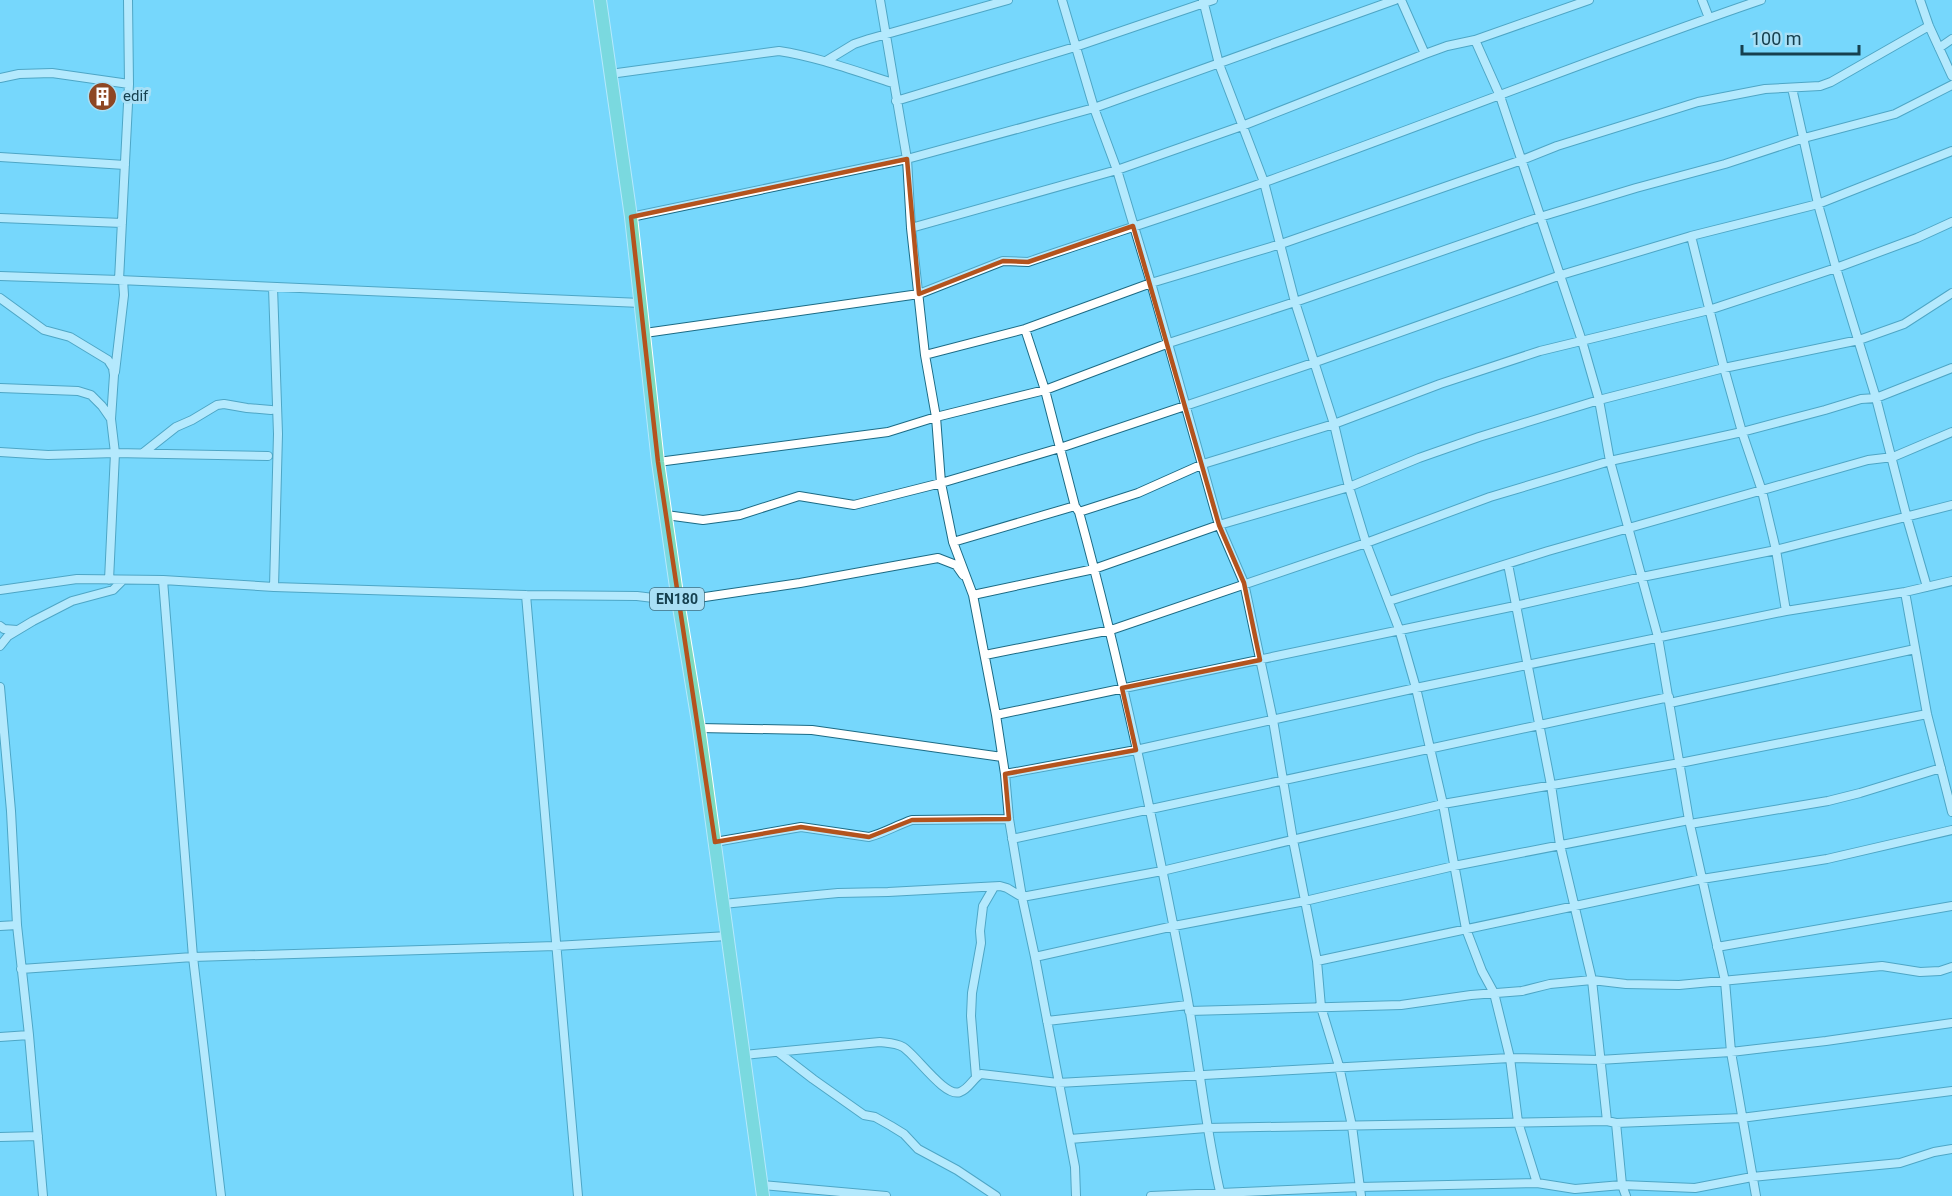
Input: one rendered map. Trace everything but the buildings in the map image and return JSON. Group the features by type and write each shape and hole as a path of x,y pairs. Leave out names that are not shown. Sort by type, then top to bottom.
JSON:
{"main road":[{"name":"EN180","path":"600,0 631,217 658,462 699,728 762,1190"}],"street":[{"path":"109,580 115,453 111,419 124,295 121,280 129,84 128,0"},
{"path":"880,0 907,159 910,228 925,355 936,417 941,483 953,542 973,595 985,655 996,715 1009,819 1022,897 1076,1167 1076,1196"},
{"path":"826,61 854,44 1008,0"},
{"path":"1062,0 1094,108 1117,170 1169,343 1184,405 1219,525 1244,583 1273,720 1293,840 1317,961 1321,1007 1339,1066 1352,1126 1360,1191"},
{"path":"896,101 1075,47 1213,0"},
{"path":"631,217 907,159 1094,108 1395,0"},
{"path":"1401,0 1425,54"},
{"path":"910,228 1117,170 1242,126 1447,46 1475,40 1590,0"},
{"path":"1702,0 1709,18"},
{"path":"645,333 919,294 1003,261 1028,262 1264,182 1761,0"},
{"path":"1920,0 1952,76"},
{"path":"1203,2 1219,64 1264,182 1295,302 1334,424 1349,487 1366,543 1399,629 1416,688 1443,804 1466,929 1482,971 1494,993 1510,1058 1518,1122 1537,1183"},
{"path":"925,355 1025,329 1151,283 1281,244 1557,146 1698,102 1765,89 1820,86 1831,82 1929,26"},
{"path":"1939,48 1952,39"},
{"path":"1475,40 1500,96 1582,340 1599,400 1610,461 1658,637 1690,822 1725,981 1731,1052 1756,1196"},
{"path":"609,75 779,51 826,61 893,83"},
{"path":"0,78 52,73 129,84"},
{"path":"658,462 888,432 936,417 1045,390 1169,343 1540,217 1725,164 1804,138 1895,114 1952,85"},
{"path":"1792,88 1818,204 1893,457 1907,518 1927,587"},
{"path":"666,515 703,520 740,515 799,496 854,505 941,483 1060,448 1314,363 1561,275 1691,236 1818,204 1952,151"},
{"path":"0,157 125,165"},
{"path":"0,218 122,223"},
{"path":"953,542 1138,493 1203,464 1334,424 1540,351 1709,310 1836,268 1917,238 1952,222"},
{"path":"1691,236 1724,368 1762,491 1776,550 1786,611"},
{"path":"0,276 641,303"},
{"path":"273,287 278,434 274,587"},
{"path":"973,595 1094,568 1219,525 1349,487 1419,458 1599,400 1724,368 1859,340 1904,324 1952,293"},
{"path":"0,298 45,330 70,337 108,360 114,375"},
{"path":"1025,329 1045,390 1111,630 1150,809 1189,1008 1206,1128 1221,1194"},
{"path":"985,655 1111,630 1366,543 1490,497 1610,461 1742,432 1861,399 1876,398 1952,368"},
{"path":"0,388 78,391 90,395 111,419"},
{"path":"142,453 176,427 217,405 271,410"},
{"path":"1389,601 1508,564 1868,460 1893,457 1952,432"},
{"path":"0,452 48,455 142,453 268,456"},
{"path":"996,715 1776,550 1952,505"},
{"path":"0,590 77,579 163,580 274,587 637,596 678,601 800,584 938,558 956,565 969,583"},
{"path":"1508,564 1551,784 1560,845 1592,980 1599,1060 1626,1196"},
{"path":"0,646 8,636 72,601 113,590 123,580"},
{"path":"163,580 193,957 221,1196"},
{"path":"1005,774 1136,750 1658,637 1786,611 1905,592 1952,581"},
{"path":"1905,592 1927,714 1952,812"},
{"path":"526,595 578,1196"},
{"path":"0,626 18,630"},
{"path":"1012,839 1538,725 1915,649"},
{"path":"0,687 11,811 17,925 43,1196"},
{"path":"723,904 838,892 994,887 1007,888 1022,897 1162,871 1443,804 1680,762 1927,714"},
{"path":"699,728 812,730 1002,757"},
{"path":"1035,957 1560,845 1828,801 1941,768"},
{"path":"0,812 11,811"},
{"path":"715,842 801,827 869,837 879,835 912,820 1009,819"},
{"path":"1317,961 1702,879 1827,859 1952,830"},
{"path":"976,1077 971,1016 972,993 981,943 981,913 994,887"},
{"path":"1717,948 1952,906"},
{"path":"0,926 17,925"},
{"path":"21,969 193,957 555,946 728,936"},
{"path":"1047,1021 1189,1008 1401,1005 1592,980 1626,984 1679,985 1882,966 1920,972 1940,971 1952,967"},
{"path":"744,1055 880,1042 894,1044 904,1047 950,1091 957,1093 962,1092 981,1074 1058,1083 1510,1058 1599,1060 1731,1052 1952,1023"},
{"path":"0,1037 29,1035"},
{"path":"778,1052 864,1115 875,1117 891,1126 904,1134 918,1149 957,1170 996,1196"},
{"path":"1070,1138 1206,1128 1741,1118 1952,1091"},
{"path":"0,1137 38,1136"},
{"path":"1151,1196 1360,1191 1537,1183 1575,1189 1623,1185 1695,1188 1752,1177 1900,1163 1952,1149"},
{"path":"762,1190 886,1196"}],"highlighted area":[{"path":"907,159 919,294 1003,261 1028,262 1133,226 1219,525 1244,583 1260,660 1122,688 1136,750 1005,774 1009,819 912,820 869,837 801,827 715,842 658,462 631,217"}],"place":[{"name":"edif","path":"102,96"}]}
